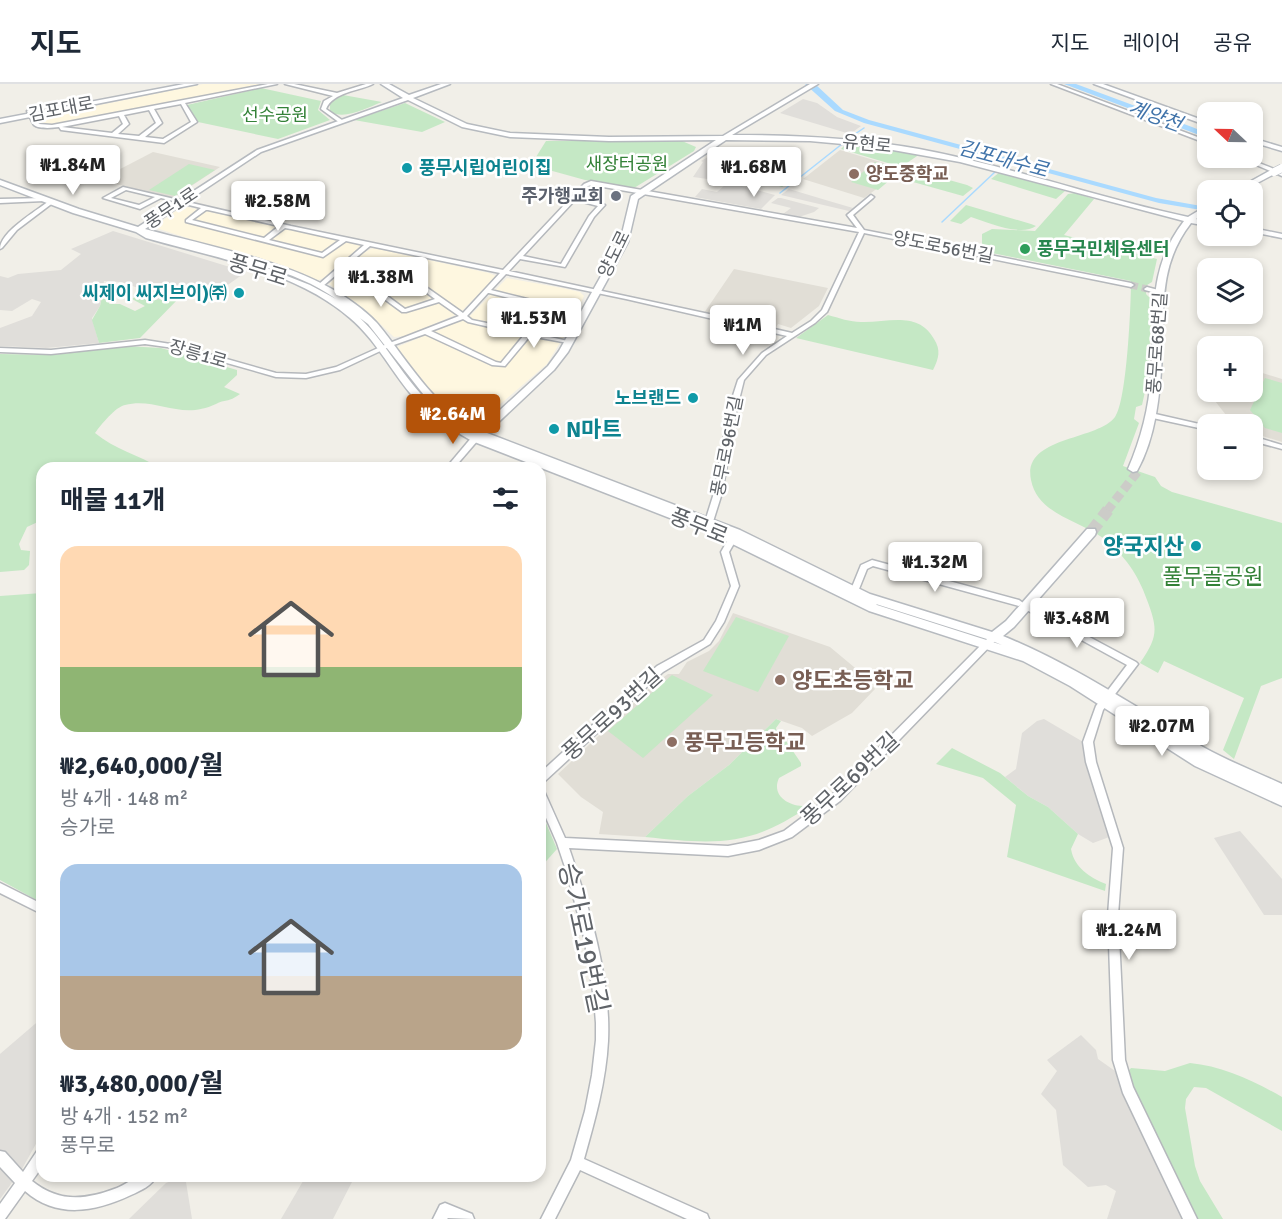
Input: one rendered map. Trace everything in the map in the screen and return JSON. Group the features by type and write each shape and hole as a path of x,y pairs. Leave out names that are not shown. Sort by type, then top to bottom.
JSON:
{"street":[{"name":"김포대로","path":"0,119 175,84"},
{"name":"김포대로","path":"30,113 194,84"},
{"path":"52,127 275,84"},
{"path":"287,84 337,95"},
{"path":"340,121 323,109 326,102 337,95 371,84"},
{"name":"유현로","path":"384,84 456,122 503,134 559,138 722,138"},
{"name":"유현로","path":"389,84 410,97 461,120 510,132 557,136 822,140 911,150 983,165 1197,221"},
{"name":"풍무1로","path":"139,230 259,151 446,84"},
{"path":"1053,84 1197,139"},
{"path":"1098,84 1197,120"},
{"path":"640,191 693,155 809,87"},
{"path":"30,113 37,125 166,140 194,122 182,102"},
{"path":"140,138 159,122 151,108"},
{"path":"113,135 126,124 121,114"},
{"path":"640,191 722,138"},
{"path":"679,139 698,144 693,155"},
{"path":"1263,143 1282,149"},
{"path":"1263,167 1278,173"},
{"path":"1262,180 1278,173 1282,168"},
{"name":"풍무로","path":"0,182 47,201 139,230 154,232 279,268 321,285 362,314 422,401 440,417 477,435 708,525 854,592 1059,666 1200,762 1282,800"},
{"name":"양도로56번길","path":"574,198 591,183 861,231 1131,285"},
{"path":"159,197 140,207 106,198 123,188 283,226 792,335"},
{"name":"양도로","path":"477,435 555,363 617,241 623,234 628,204 640,191"},
{"name":"양도로56번길","path":"861,231 850,215 871,196"},
{"path":"462,317 489,291 574,198 602,205 592,216 563,266"},
{"path":"0,201 47,201"},
{"path":"0,247 15,229 47,201"},
{"path":"205,208 188,221 326,255 345,239"},
{"name":"풍무로68번길","path":"1153,415 1160,292 1171,242 1181,226 1197,213"},
{"name":"풍무로68번길","path":"1136,470 1147,448 1153,415 1166,277 1172,252 1188,220"},
{"path":"264,241 283,226"},
{"name":"풍무로","path":"139,230 149,236 278,275 310,288 351,315 385,347 425,394 477,435"},
{"name":"풍무로96번길","path":"708,525 720,482 739,386 759,358 825,311 861,231"},
{"path":"1263,233 1282,237"},
{"path":"321,285 369,244"},
{"path":"519,257 575,268"},
{"path":"348,262 410,278 462,317 566,342"},
{"path":"375,268 363,281 404,310 440,299"},
{"path":"1147,289 1160,292"},
{"path":"425,331 499,365 510,360 550,305 489,291"},
{"name":"양도로","path":"477,435 498,412 548,367 566,342 593,291"},
{"name":"장릉1로","path":"0,350 51,352 134,342 157,343 259,372 294,376 338,369 385,347 462,317"},
{"path":"454,418 474,420 498,412"},
{"path":"1153,415 1197,425"},
{"path":"455,462 477,435"},
{"path":"1263,441 1282,447"},
{"path":"991,640 1088,531"},
{"name":"풍무로","path":"734,536 861,604 991,640"},
{"name":"풍무로93번길","path":"546,774 660,669 702,647 711,637 735,586 725,556 734,536"},
{"path":"854,592 864,567 872,563 1023,604 1133,664 1093,722 1089,749 1118,848 1113,915 1121,1070 1156,1154 1190,1219"},
{"name":"풍무로69번길","path":"563,843 728,851 759,845 788,834 836,798 991,640"},
{"name":"풍무로","path":"1108,699 1200,752 1282,790"},
{"name":"승가로19번길","path":"546,807 563,843 592,958 602,1023 595,1081 577,1162 548,1219"},
{"path":"0,888 36,906"},
{"path":"0,1157 24,1184 56,1202 77,1205 119,1195 140,1182"},
{"path":"577,1162 702,1219"},
{"path":"0,1215 36,1165"},
{"path":"440,1219 445,1210 467,1219"}],"shaded area":[{"path":"203,84 268,84 53,125 40,124 36,118"},
{"path":"803,99 817,103 837,117 861,126 850,134 780,113"},
{"name":"양도중학교","path":"840,150 904,169 864,198 803,179"},
{"path":"153,152 220,167 173,198 99,180"},
{"path":"708,157 717,160 715,180 693,177 703,162 701,161"},
{"path":"726,184 775,195 761,209 695,197 702,189 717,192"},
{"path":"789,189 853,208 849,211 781,195"},
{"path":"778,198 819,208 799,217 783,214 791,208 771,203"},
{"path":"187,207 361,246 325,278 318,280 156,228 180,208"},
{"path":"113,231 246,272 212,296 177,293 173,297 159,300 152,300 153,288 144,290 121,282 104,281 100,306 92,318 99,343 46,348 0,346 0,328 32,316 41,302 32,299 12,311 0,310 0,276 8,278 18,274 61,270 81,254 71,249"},
{"path":"373,248 496,276 460,313 405,336 394,337 363,308 329,284 361,254"},
{"path":"734,269 828,288 819,306 791,328 778,324 775,329 704,313"},
{"path":"507,278 580,292 584,296 572,323 547,364 490,413 468,418 440,401 421,382 397,347 468,318"},
{"path":"1263,373 1282,379 1282,442 1263,436 1263,414 1225,414 1216,402 1263,402"},
{"path":"733,613 830,647 860,672 875,689 852,713 812,736 802,728 776,719 729,765 688,796 645,837 599,834 603,812 581,797 558,774 654,684 668,674 679,674 687,662 709,651 719,641"},
{"path":"1044,719 1085,743 1112,836 1093,843 1078,834 1048,807 1028,796 1005,777 1016,769 1022,733 1037,721"},
{"path":"1240,831 1282,879 1282,915 1264,915 1214,838"},
{"path":"36,1023 36,1144 22,1169 0,1199 0,1054"},
{"path":"1081,1035 1096,1050 1098,1059 1115,1071 1184,1219 1107,1219 1116,1191 1106,1185 1088,1187 1063,1165 1056,1110 1041,1094 1057,1071 1047,1060"},
{"path":"186,1182 192,1219 129,1219 166,1183"},
{"path":"303,1182 352,1182 333,1219 281,1219"}],"green space":[{"name":"선수공원","path":"261,88 321,101 318,110 330,120 278,139 198,122 187,105"},
{"path":"343,95 382,102 349,114 330,112 330,103"},
{"path":"405,103 445,122 422,132 354,120"},
{"name":"새장터공원","path":"546,141 682,141 696,147 694,151 634,188 585,180 538,167 536,157"},
{"path":"846,144 920,154 901,167 841,149"},
{"path":"875,162 903,169 878,190 851,182"},
{"path":"189,164 215,170 175,196 149,190"},
{"path":"738,167 790,182 782,187 733,171"},
{"path":"1000,172 1065,191 1056,199 991,179"},
{"path":"924,173 973,188 963,196 913,182"},
{"name":"풀무골공원","path":"1075,193 1094,199 1064,235 1157,259 1152,282 1147,285 1146,294 1152,300 1148,378 1142,405 1136,407 1134,419 1139,423 1123,466 1155,477 1161,486 1172,492 1282,523 1282,678 1261,686 1234,759 1223,750 1244,698 1164,661 1158,673 1140,663 1153,639 1154,626 1147,600 1135,574 1118,552 1103,538 1051,509 1042,501 1035,492 1031,480 1031,466 1038,455 1049,447 1106,425 1115,417 1123,392 1131,281 982,251 982,234 992,229 1035,231 1068,194"},
{"path":"966,205 1036,226 1030,229 1013,229 971,217 961,224 950,221"},
{"path":"153,288 153,300 179,298 140,338 99,343 92,320 100,306 103,293 112,295 109,304 120,304 135,311 145,306 132,299 146,289"},
{"path":"828,315 857,322 901,320 920,324 927,330 938,347 938,358 933,370 796,338"},
{"path":"126,346 161,348 237,370 237,375 224,387 240,394 203,409 180,410 137,403 117,409 95,433 149,462 36,462 36,523 27,527 19,544 21,550 30,551 29,565 24,570 0,572 0,354 53,355"},
{"path":"1265,378 1282,383 1282,433 1265,428 1263,414 1253,414 1250,410 1254,402 1263,402"},
{"path":"36,593 36,900 0,880 0,596"},
{"path":"736,617 789,636 758,692 703,671"},
{"path":"672,675 713,695 643,758 608,731"},
{"path":"776,719 781,721 776,728 777,733 784,738 801,763 801,766 779,778 778,791 780,796 790,803 809,806 768,830 730,840 691,841 645,837 688,796 729,765"},
{"path":"952,748 1000,773 1028,796 1048,807 1078,834 1071,849 1075,861 1094,879 1106,884 1105,891 1007,857 1016,805 983,778 936,764"},
{"path":"546,823 557,849 546,861"},
{"path":"1190,1063 1214,1067 1238,1075 1282,1097 1282,1131 1206,1088 1194,1087 1186,1099 1185,1108 1195,1166 1200,1181 1223,1219 1196,1219 1137,1099 1127,1073 1131,1068 1165,1071"}],"water":[{"name":"김포대수로","path":"805,84 815,84 843,110 869,120 1156,198 1197,205 1197,209 1159,203 864,123 835,111"},
{"name":"계양천","path":"1064,84 1076,84 1192,127 1197,129 1197,134"}],"waterway":[{"path":"852,136 864,128"},
{"path":"780,193 842,144"},
{"name":"김포대수로","path":"942,222 996,171"}],"tunnel":[{"path":"1131,285 1147,289"},
{"path":"1107,511 1138,471"},
{"path":"1091,532 1108,510"}],"place":[{"name":"풍무시립어린이집","path":"407,168"},
{"name":"양도중학교","path":"854,174"},
{"name":"주가행교회","path":"616,196"},
{"name":"풍무국민체육센터","path":"1025,249"},
{"name":"씨제이 씨지브이)㈜","path":"239,293"},
{"name":"노브랜드","path":"693,398"},
{"name":"N마트","path":"554,429"},
{"name":"양국지산","path":"1196,546"},
{"name":"양도초등학교","path":"780,680"},
{"name":"풍무고등학교","path":"672,742"}]}
